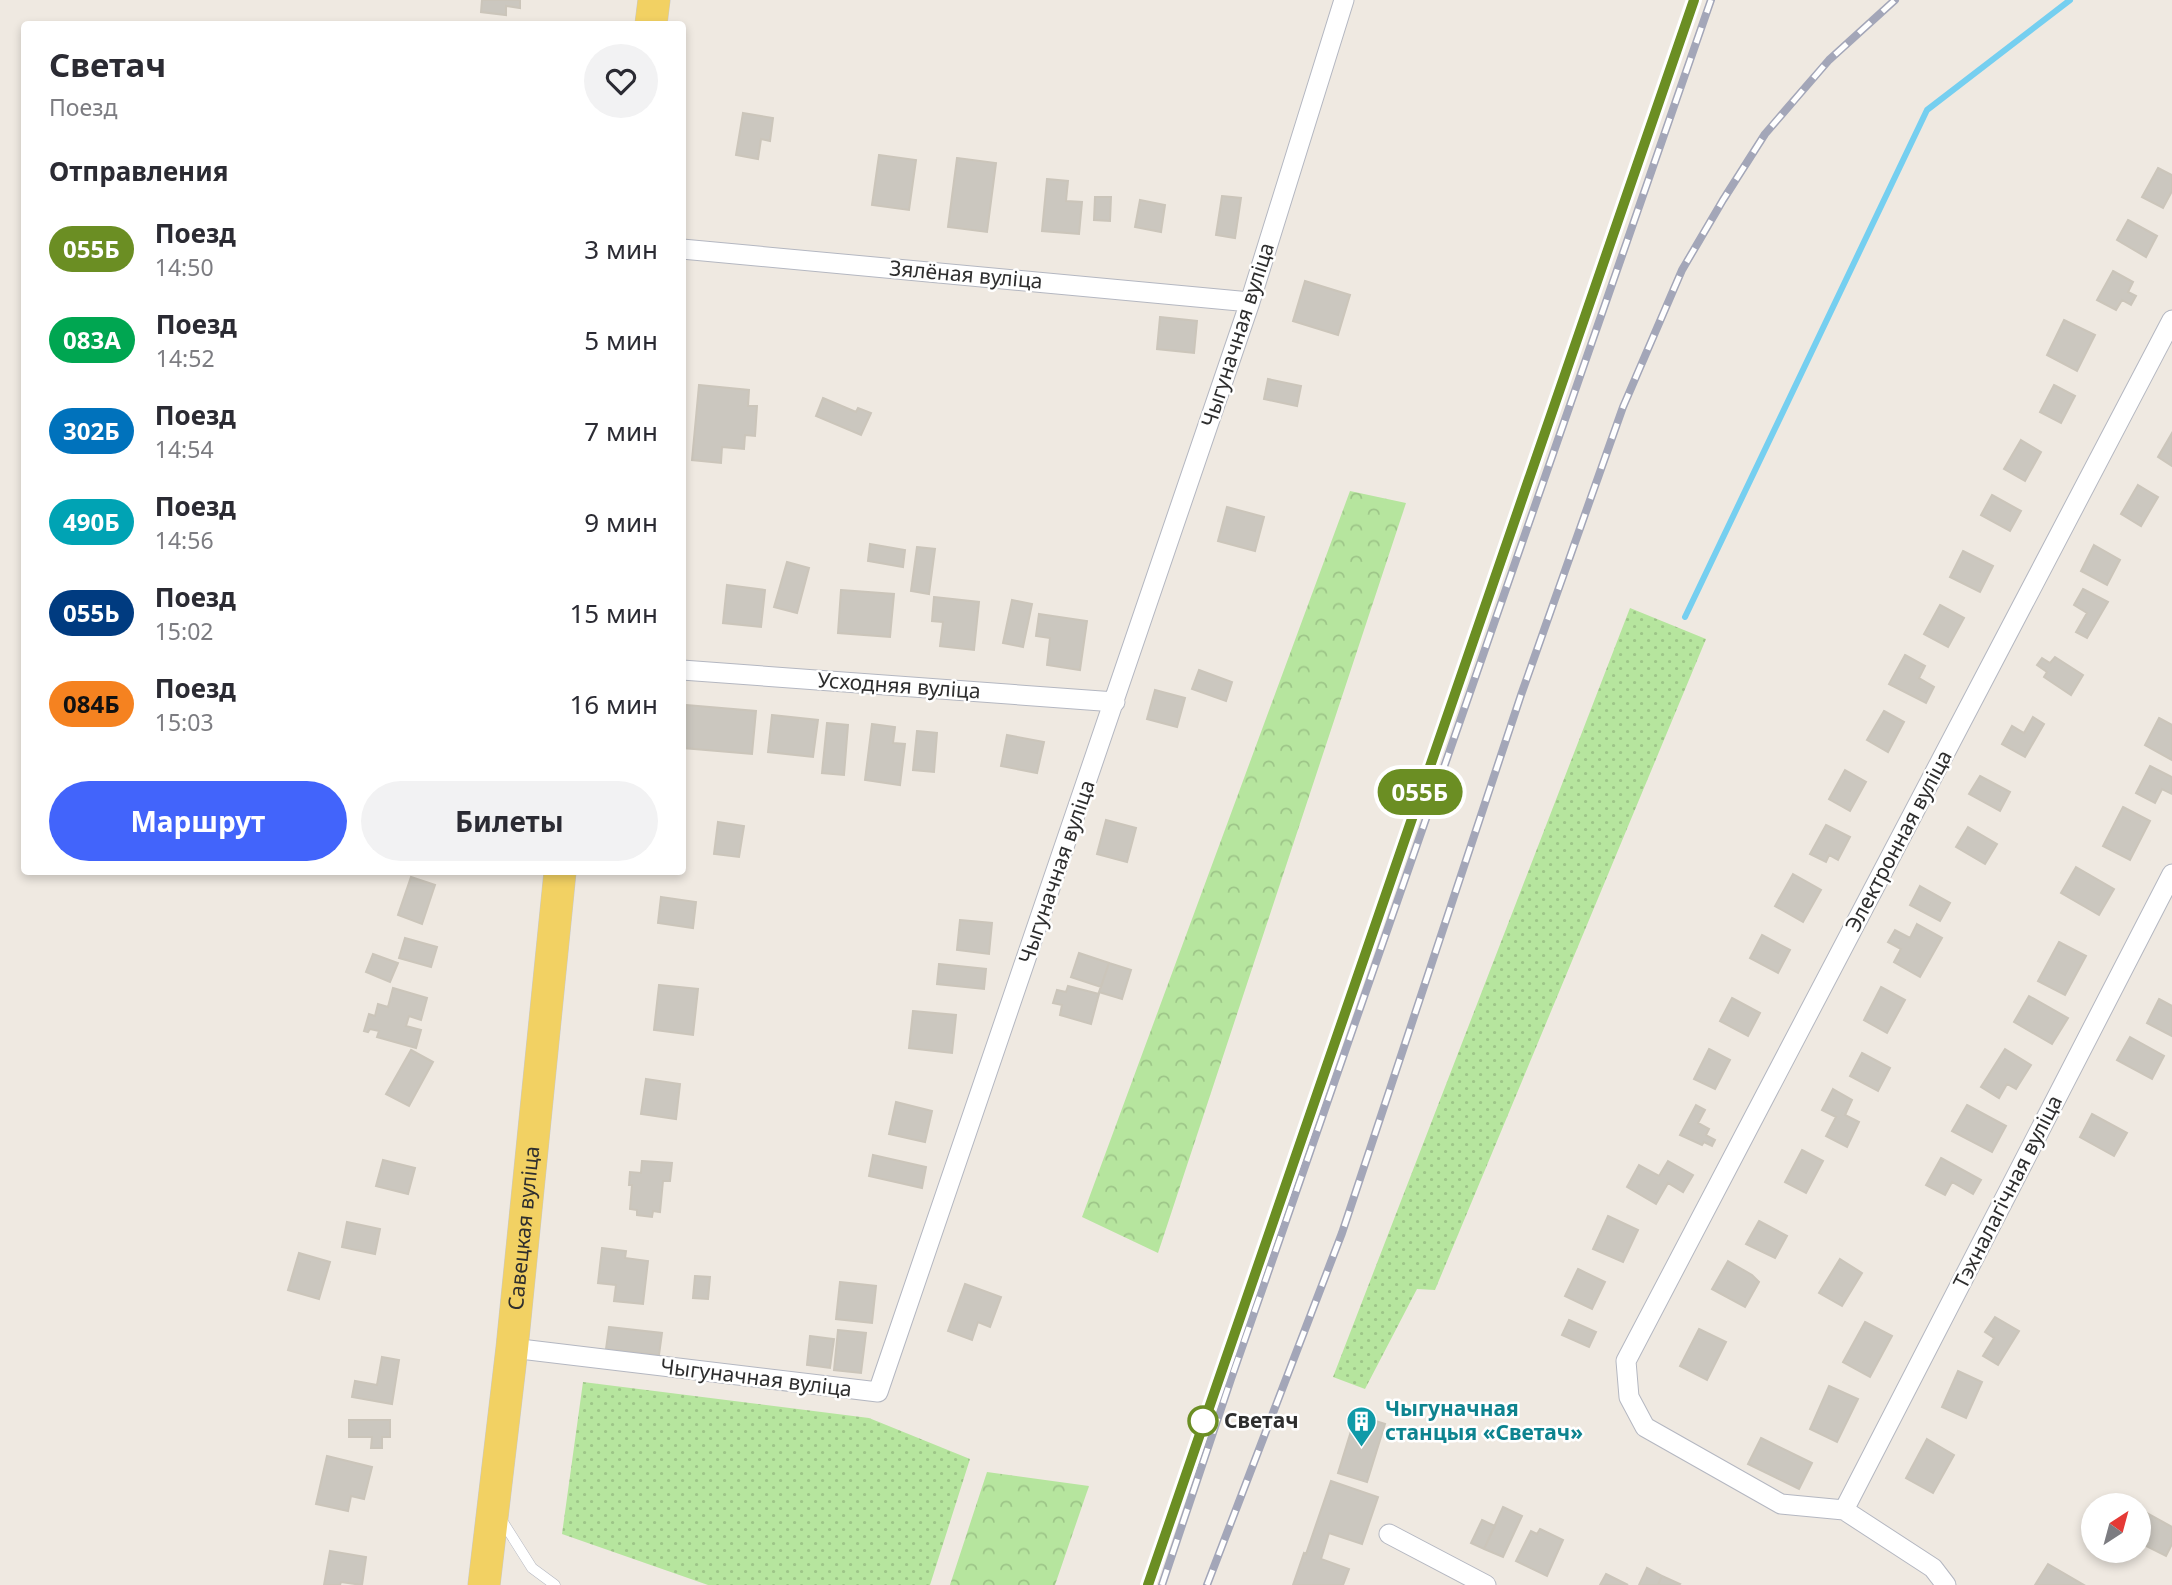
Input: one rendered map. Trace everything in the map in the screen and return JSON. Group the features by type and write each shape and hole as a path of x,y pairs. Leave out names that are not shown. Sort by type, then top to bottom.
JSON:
{"main road":[{"path":"651,21 654,0"},
{"name":"Савецкая вуліца","path":"484,1585 512,1348 560,875"}],"street":[{"name":"Чыгуначная вуліца","path":"512,1348 878,1392 1250,302 1344,0"},
{"name":"Зялёная вуліца","path":"686,249 1250,302"},
{"name":"Электронная вуліца","path":"1844,1510 1781,1504 1645,1427 1629,1397 1626,1361 2172,320"},
{"name":"Усходняя вуліца","path":"686,670 1115,702"},
{"name":"Тэхналагічная вуліца","path":"1844,1510 2172,874"},
{"path":"1844,1510 1933,1569 1946,1585"},
{"path":"1389,1534 1486,1585"}],"lane":[{"path":"493,1505 532,1568 555,1585"}],"green space":[{"path":"1350,491 1406,503 1158,1253 1082,1217"},
{"path":"1630,608 1706,639 1435,1290 1417,1289 1365,1389 1333,1377"},
{"path":"583,1382 869,1418 970,1459 930,1585 708,1585 562,1534"},
{"path":"987,1472 1089,1486 1055,1585 950,1585"}],"building":[{"path":"482,0 520,0 520,8 506,6 506,15 481,12"},
{"path":"743,113 773,118 770,141 761,139 758,159 736,155"},
{"path":"879,155 916,160 909,210 872,205"},
{"path":"957,158 996,163 987,232 948,227"},
{"path":"2158,168 2172,175 2172,191 2163,208 2142,197"},
{"path":"1047,179 1068,181 1066,201 1082,202 1079,234 1042,231"},
{"path":"1222,196 1241,198 1235,238 1216,235"},
{"path":"1095,197 1111,197 1110,221 1094,220"},
{"path":"1140,200 1165,205 1161,232 1135,227"},
{"path":"2128,220 2157,236 2146,257 2117,240"},
{"path":"2113,271 2133,282 2128,292 2136,296 2131,305 2122,300 2116,310 2097,300"},
{"path":"1305,281 1350,295 1338,335 1293,321"},
{"path":"1160,317 1197,321 1194,353 1157,349"},
{"path":"2064,320 2095,335 2077,371 2047,355"},
{"path":"1268,379 1301,386 1297,406 1264,399"},
{"path":"699,385 749,390 748,406 757,406 755,436 745,435 744,449 722,447 721,463 692,460"},
{"path":"2054,385 2075,396 2061,423 2040,412"},
{"path":"823,398 856,412 858,408 871,413 861,435 816,416"},
{"path":"2172,433 2172,466 2158,457"},
{"path":"2021,440 2041,452 2025,481 2004,469"},
{"path":"2138,485 2158,497 2141,526 2121,514"},
{"path":"1992,495 2021,511 2010,531 1981,515"},
{"path":"1227,507 1264,517 1255,551 1218,541"},
{"path":"870,544 905,550 903,567 868,561"},
{"path":"2094,545 2120,560 2107,585 2081,571"},
{"path":"917,547 935,549 929,594 911,591"},
{"path":"1963,551 1993,566 1980,592 1950,577"},
{"path":"787,562 809,568 797,613 774,607"},
{"path":"727,585 765,590 761,627 723,623"},
{"path":"2083,589 2108,602 2087,638 2076,632 2087,613 2074,605"},
{"path":"841,590 894,594 890,637 838,633"},
{"path":"934,597 979,602 974,650 940,646 943,622 932,621"},
{"path":"1012,600 1032,604 1023,647 1003,643"},
{"path":"1940,605 1964,618 1948,647 1924,634"},
{"path":"1039,614 1087,621 1080,670 1047,665 1050,638 1036,636"},
{"path":"1905,655 1925,666 1919,678 1934,687 1926,703 1889,684"},
{"path":"2055,657 2083,675 2071,695 2044,677 2047,672 2037,665 2042,658 2050,663"},
{"path":"1199,670 1232,682 1226,701 1192,689"},
{"path":"1155,690 1185,698 1177,727 1147,719"},
{"path":"686,705 756,711 752,754 686,748"},
{"path":"1884,711 1904,722 1888,752 1867,740"},
{"path":"772,715 818,720 813,757 768,752"},
{"path":"2033,717 2044,724 2025,757 2002,744 2012,726 2024,733"},
{"path":"2159,718 2172,725 2172,760 2145,745"},
{"path":"827,723 848,725 844,775 822,773"},
{"path":"872,724 895,727 893,743 905,744 900,785 865,780"},
{"path":"917,731 937,733 934,772 913,770"},
{"path":"1007,735 1044,742 1037,773 1001,766"},
{"path":"2150,766 2172,777 2172,794 2162,789 2155,803 2136,793"},
{"path":"1845,770 1866,782 1850,811 1829,799"},
{"path":"1980,776 2010,792 2000,811 1969,794"},
{"path":"2123,807 2150,821 2130,860 2103,846"},
{"path":"1106,820 1136,828 1127,862 1097,854"},
{"path":"718,822 744,826 739,857 714,854"},
{"path":"1826,825 1850,837 1838,860 1829,855 1826,862 1810,854"},
{"path":"1968,827 1997,844 1985,864 1956,847"},
{"path":"2076,867 2114,889 2099,915 2061,893"},
{"path":"1793,874 1821,890 1803,922 1775,906"},
{"path":"411,877 435,885 422,924 398,915"},
{"path":"1920,886 1950,903 1940,921 1910,905"},
{"path":"661,897 696,902 693,928 658,923"},
{"path":"960,920 992,923 989,954 957,950"},
{"path":"1917,924 1942,938 1920,977 1894,962 1901,949 1888,942 1895,930 1910,938"},
{"path":"1762,935 1790,950 1778,973 1750,958"},
{"path":"405,938 437,947 431,967 399,958"},
{"path":"2059,942 2086,956 2065,995 2038,981"},
{"path":"1079,953 1109,963 1101,987 1071,977"},
{"path":"373,954 398,963 390,982 366,972"},
{"path":"1109,963 1131,970 1122,999 1099,992"},
{"path":"939,964 986,969 984,989 937,984"},
{"path":"659,985 698,989 693,1035 654,1030"},
{"path":"1068,986 1099,994 1091,1024 1060,1015 1062,1005 1053,1003 1057,990 1066,992"},
{"path":"1881,987 1905,1000 1887,1033 1864,1020"},
{"path":"393,988 427,998 421,1020 409,1016 406,1026 421,1030 416,1048 377,1037 379,1031 364,1031 369,1014 375,1016 378,1004 388,1007"},
{"path":"2029,996 2068,1018 2052,1044 2014,1022"},
{"path":"1732,998 1760,1013 1748,1036 1720,1021"},
{"path":"2159,999 2172,1006 2172,1036 2147,1023"},
{"path":"913,1011 956,1015 952,1053 909,1048"},
{"path":"2130,1037 2164,1056 2152,1079 2117,1060"},
{"path":"1709,1049 1730,1060 1715,1089 1694,1079"},
{"path":"2005,1049 2031,1065 2016,1089 2007,1084 1999,1098 1981,1087"},
{"path":"411,1050 433,1062 409,1106 386,1094"},
{"path":"1862,1053 1890,1068 1878,1091 1850,1076"},
{"path":"646,1079 680,1084 676,1119 641,1114"},
{"path":"1833,1089 1852,1100 1845,1115 1859,1122 1847,1147 1826,1136 1836,1117 1822,1110"},
{"path":"896,1102 932,1111 925,1142 889,1134"},
{"path":"1696,1105 1705,1110 1698,1123 1709,1129 1706,1135 1715,1140 1712,1146 1704,1142 1702,1145 1680,1135"},
{"path":"1967,1105 2006,1126 1992,1152 1952,1131"},
{"path":"2092,1114 2127,1133 2114,1156 2080,1137"},
{"path":"1802,1150 1823,1161 1806,1193 1785,1182"},
{"path":"873,1155 926,1167 922,1188 869,1176"},
{"path":"1941,1158 1981,1180 1973,1194 1952,1182 1945,1195 1926,1185"},
{"path":"383,1160 415,1168 408,1194 376,1186"},
{"path":"642,1161 672,1163 670,1181 663,1181 660,1212 653,1211 652,1217 637,1215 637,1210 630,1209 630,1172 641,1173"},
{"path":"1668,1161 1693,1175 1683,1192 1668,1183 1656,1204 1627,1187 1639,1165 1659,1176"},
{"path":"1608,1216 1638,1230 1623,1262 1593,1249"},
{"path":"1759,1221 1787,1236 1775,1258 1746,1244"},
{"path":"347,1222 380,1229 375,1254 342,1247"},
{"path":"602,1248 626,1251 625,1258 648,1261 643,1304 614,1301 616,1285 598,1283"},
{"path":"299,1253 330,1262 319,1299 288,1290"},
{"path":"1840,1259 1862,1273 1842,1306 1819,1293"},
{"path":"1728,1261 1759,1282 1745,1307 1712,1289"},
{"path":"1578,1269 1605,1282 1592,1309 1565,1296"},
{"path":"695,1276 710,1277 708,1299 693,1298"},
{"path":"840,1282 876,1286 872,1323 836,1319"},
{"path":"965,1284 1001,1297 990,1327 978,1322 972,1340 948,1331"},
{"path":"1995,1317 2019,1331 1998,1365 1983,1356 1994,1338 1985,1332"},
{"path":"1569,1320 1596,1332 1589,1347 1562,1335"},
{"path":"1865,1322 1892,1336 1870,1377 1843,1362"},
{"path":"609,1327 662,1333 659,1355 606,1349"},
{"path":"1699,1329 1726,1342 1707,1380 1680,1366"},
{"path":"838,1330 866,1333 861,1373 834,1370"},
{"path":"810,1336 834,1339 830,1368 807,1365"},
{"path":"382,1357 399,1360 392,1404 352,1397 355,1381 377,1385"},
{"path":"1958,1371 1982,1382 1966,1418 1942,1407"},
{"path":"1829,1386 1858,1399 1837,1442 1810,1429"},
{"name":"Чыгуначная станцыя «Светач»","path":"1356,1415 1385,1424 1367,1482 1338,1473"},
{"path":"349,1420 390,1420 390,1437 382,1437 382,1448 371,1448 372,1437 349,1437"},
{"path":"1761,1438 1812,1463 1799,1489 1748,1464"},
{"path":"1927,1439 1954,1455 1933,1493 1906,1478"},
{"path":"327,1456 372,1467 364,1499 351,1496 348,1511 316,1504"},
{"path":"1331,1481 1378,1497 1362,1544 1329,1533 1321,1559 1349,1569 1343,1585 1293,1585 1304,1553 1306,1554"},
{"path":"1503,1507 1522,1516 1503,1557 1484,1549"},
{"path":"2151,1515 2172,1527 2172,1544 2166,1556 2151,1548"},
{"path":"1482,1520 1495,1526 1484,1549 1471,1543"},
{"path":"1540,1529 1563,1540 1547,1576 1516,1561 1531,1531 1537,1534"},
{"path":"330,1551 366,1557 362,1585 341,1582 340,1585 324,1585"},
{"path":"2048,1564 2084,1585 2035,1585"},
{"path":"1647,1568 1662,1576 1658,1585 1639,1585"},
{"path":"1606,1574 1628,1585 1600,1585"},
{"path":"1662,1576 1680,1584 1658,1585"}],"waterway":[{"path":"1685,617 1927,110 2070,0"}],"railway":[{"path":"1148,1585 1694,0"},
{"path":"1162,1585 1231,1379 1711,0"},
{"path":"1207,1585 1342,1233 1521,695 1623,407 1682,270 1765,134 1829,60 1895,0"}],"train":[{"name":"055Б","path":"1148,1585 1294,1149 1694,0"}],"place":[{"name":"Светач","path":"1203,1421"},
{"name":"Чыгуначная станцыя «Светач»","path":"1362,1448"}]}
